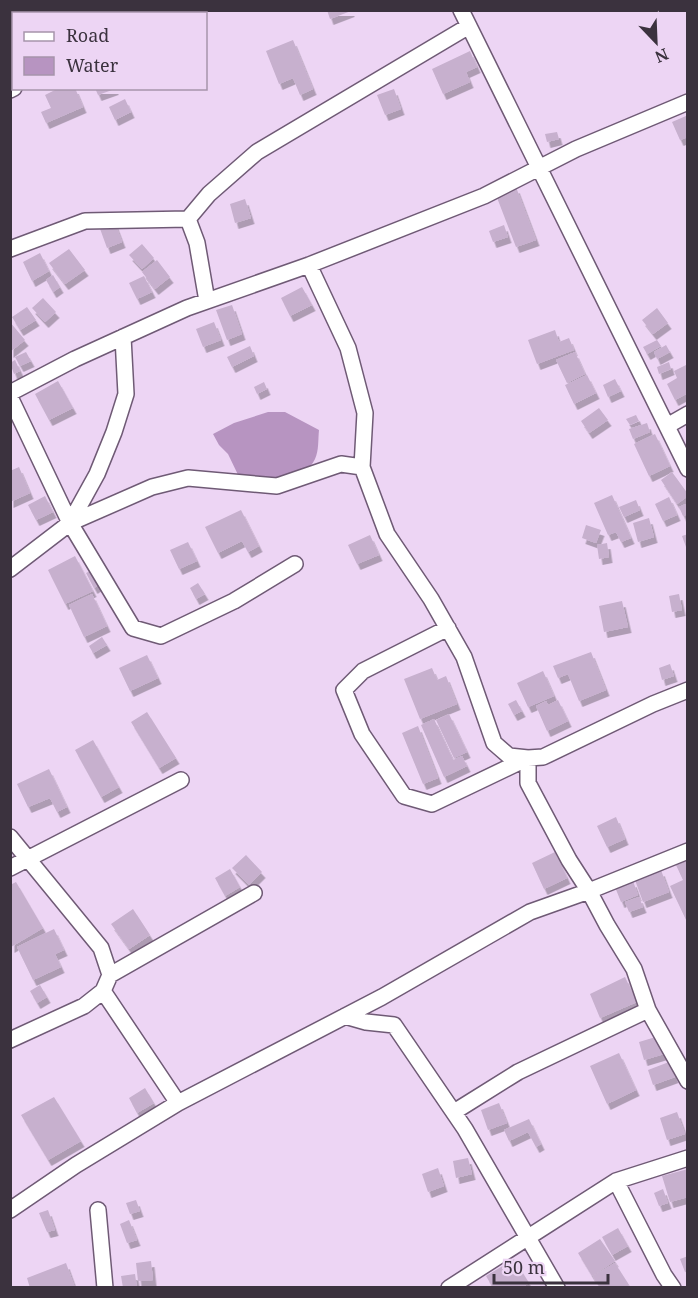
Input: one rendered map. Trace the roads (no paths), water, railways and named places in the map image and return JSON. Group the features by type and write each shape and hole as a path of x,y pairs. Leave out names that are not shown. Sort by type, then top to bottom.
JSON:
{"street":[{"path":"461,10 687,469"},
{"path":"10,249 85,221 188,219 209,194 257,152 469,26"},
{"path":"295,564 234,601 161,636 133,628 70,523 10,395 75,359 123,337 207,301 309,265 484,196 576,149 687,102"},
{"path":"188,219 196,243 207,301"},
{"path":"309,265 348,348 365,413 362,467 387,534 431,599 464,657 494,742 509,756 528,758 543,756 652,704 687,690"},
{"path":"70,523 97,474 126,394 123,337"},
{"path":"667,426 687,414"},
{"path":"10,569 70,523 152,487 188,478 277,486 341,464 362,467"},
{"path":"448,628 363,671 344,690 362,734 404,796 432,804 528,758"},
{"path":"528,758 528,783 634,969 648,1010 687,1080"},
{"path":"10,868 181,780"},
{"path":"10,837 101,948 110,975"},
{"path":"10,1210 76,1165 178,1103 382,997 530,912 589,891 687,850"},
{"path":"10,1040 84,1006 103,991 110,975 254,893"},
{"path":"103,991 178,1103"},
{"path":"454,1112 518,1072 648,1010"},
{"path":"345,1016 366,1022 394,1025 454,1112 557,1287"},
{"path":"449,1287 616,1181 687,1158"},
{"path":"616,1181 664,1275 673,1287"},
{"path":"98,1210 105,1287"}],"water":[{"path":"268,412 285,412 319,430 315,459 302,473 293,476 272,480 241,481 228,454 213,434 234,423"}]}
